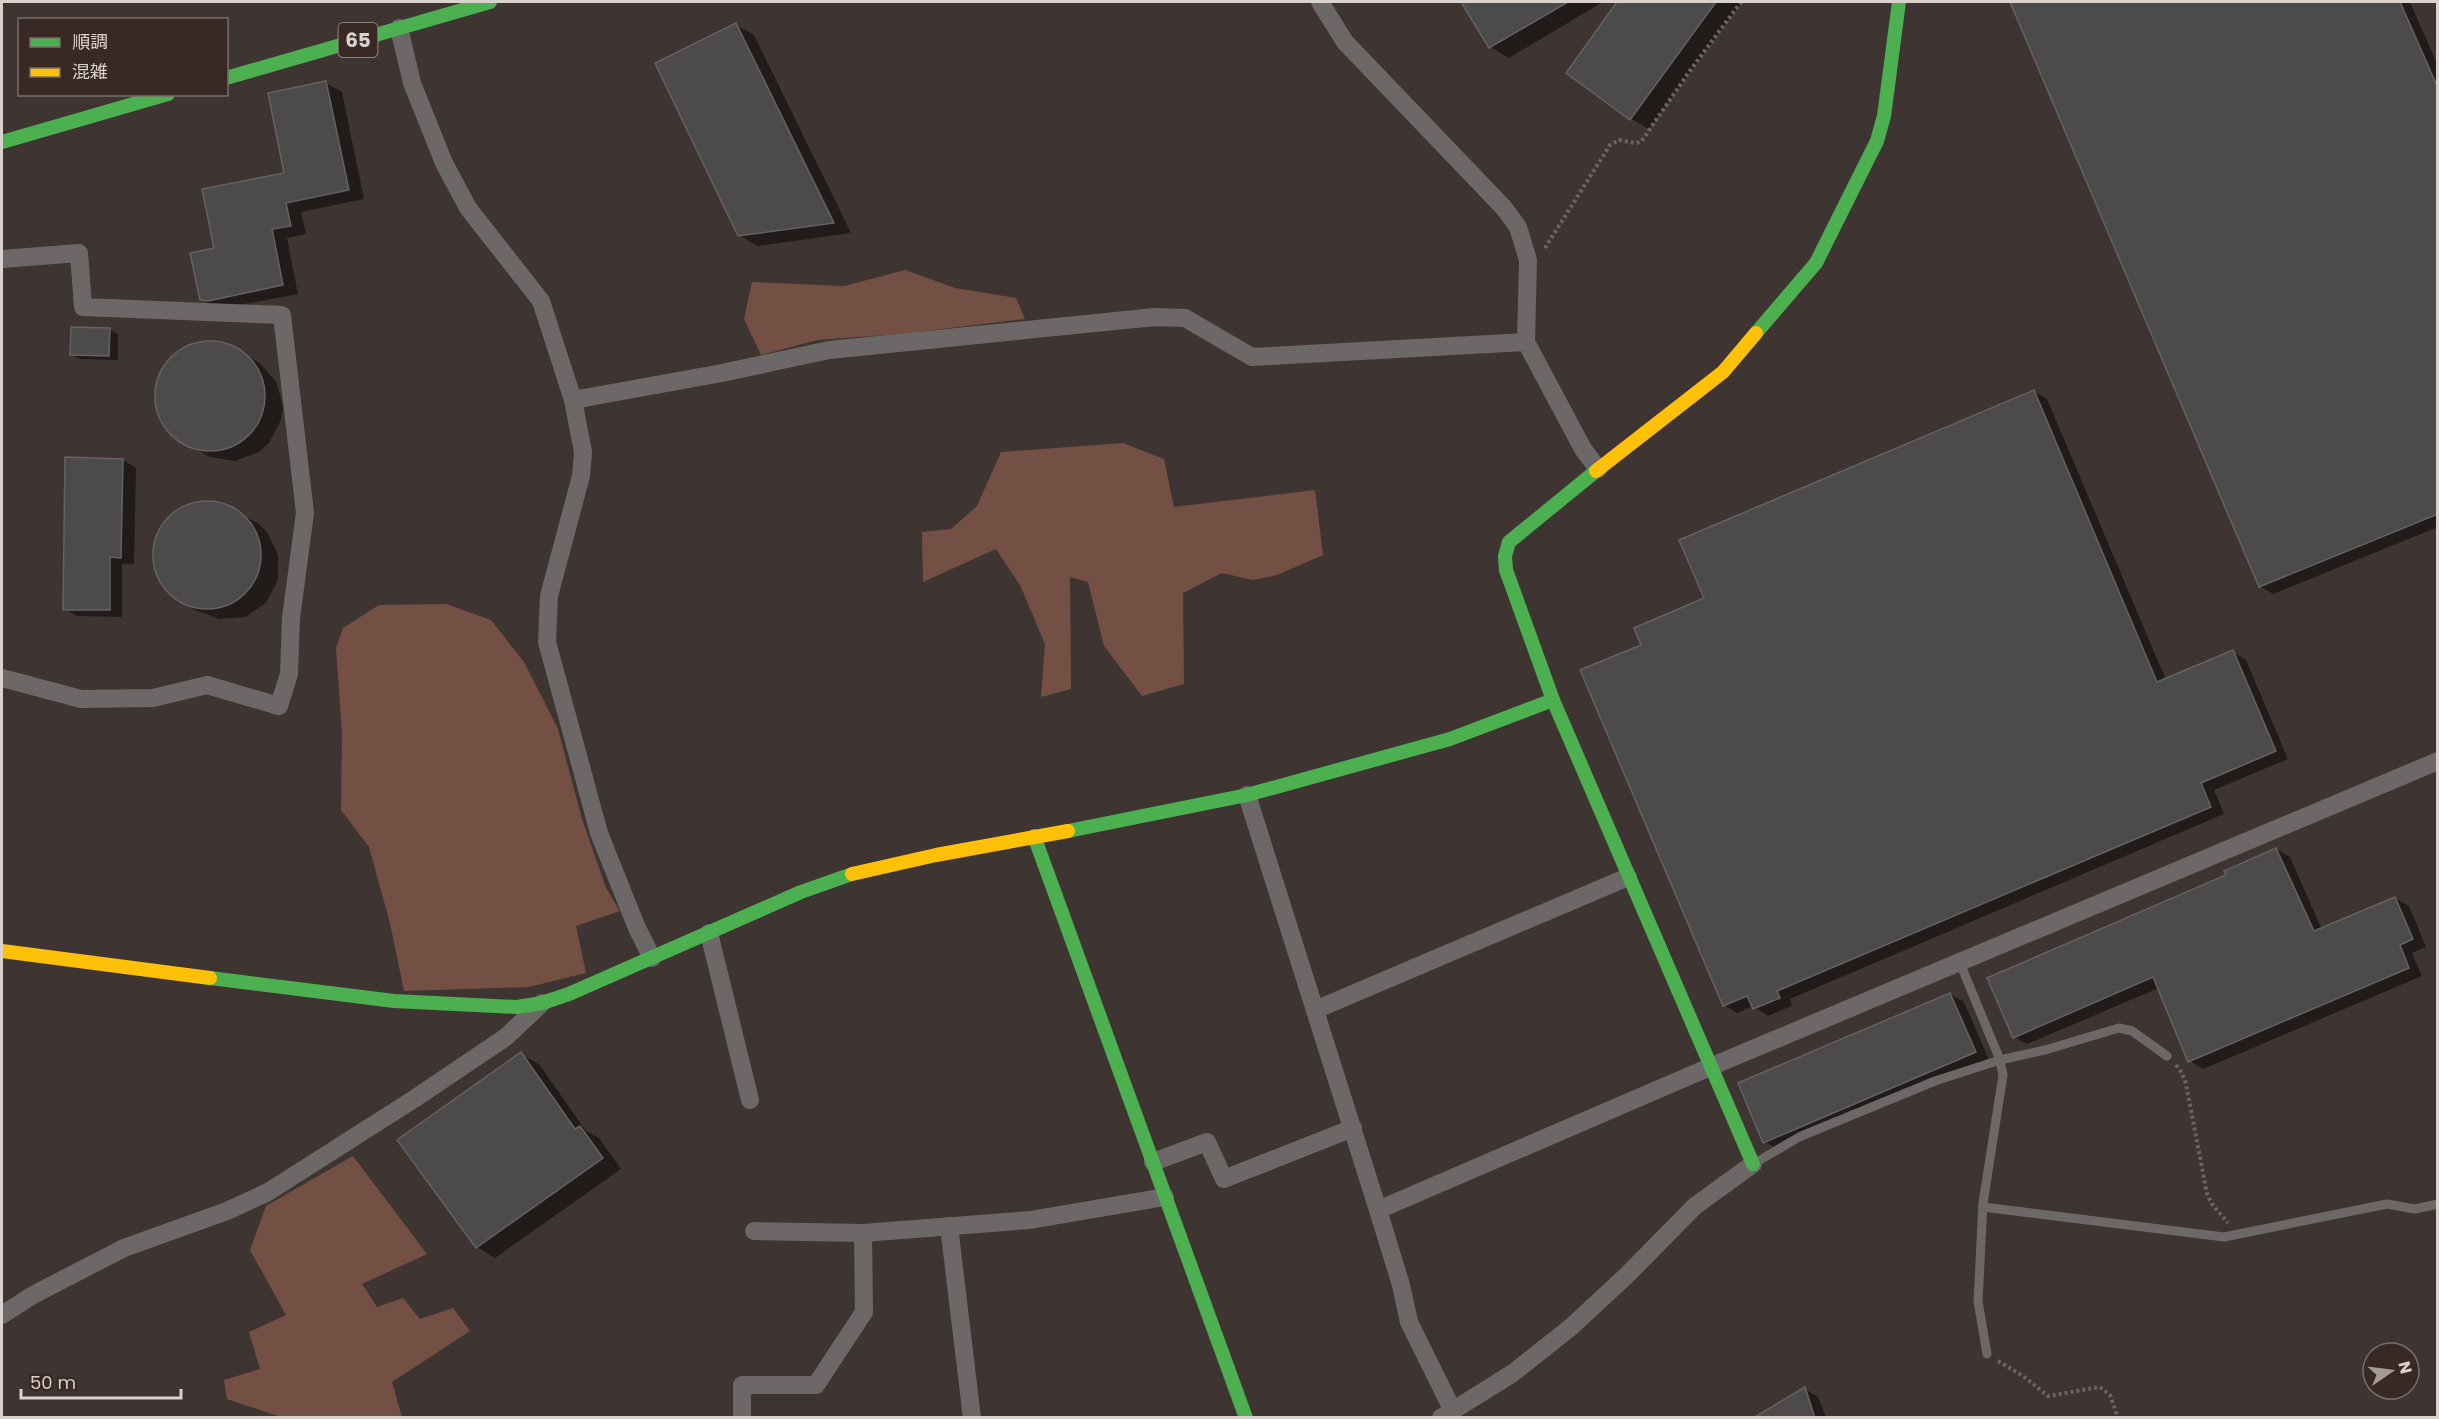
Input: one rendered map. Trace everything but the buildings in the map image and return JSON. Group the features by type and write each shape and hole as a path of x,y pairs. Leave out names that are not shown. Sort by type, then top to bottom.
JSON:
{"street":[{"name":"65","path":"228,77 490,2"},
{"path":"1320,2 1345,42 1504,208 1518,227 1528,260 1527,342 1583,449 1598,469"},
{"path":"1247,795 1401,1284 1409,1322 1447,1414 1513,1373 1572,1327 1695,1206 1753,1164 1553,700 1506,570 1505,556 1509,542 1598,469 1723,372 1816,263 1877,141 1884,116 1899,2"},
{"path":"399,28 412,83 444,163 468,208 541,301 573,400 583,452 581,476 549,596 547,642 599,833 637,928 652,958"},
{"path":"2,142 161,96"},
{"path":"2,259 79,253 83,308 282,315 305,513 291,618 289,674 279,706 207,685 153,699 81,699 2,678"},
{"path":"573,400 722,373 829,350 1155,317 1185,318 1252,357 1527,342"},
{"path":"2,951 394,1001 507,1006 542,1004 844,876 1247,795 1450,739 1553,700"},
{"path":"1378,1210 1710,1067 2438,761"},
{"path":"1034,836 1246,1418"},
{"path":"1315,1010 1629,877"},
{"path":"709,933 750,1100"},
{"path":"2,1315 33,1295 124,1248 227,1211 268,1192 414,1100 506,1037 542,1004"},
{"path":"1153,1162 1207,1142 1224,1179 1353,1128"},
{"path":"754,1231 864,1233 1030,1220 1165,1197"},
{"path":"949,1226 972,1418"},
{"path":"742,1418 741,1385 816,1385 864,1312 864,1233"}],"lane":[{"path":"1960,963 2000,1060 2003,1075 1983,1207 1978,1301 1987,1354"},
{"path":"1753,1164 1799,1137 1935,1081 2000,1060 2045,1050 2119,1028 2132,1031 2167,1056"},
{"path":"1983,1207 2224,1237 2387,1204 2415,1209 2438,1204"}],"path":[{"path":"1528,260 1538,258 1610,145 1619,140 1635,144 1641,142 1741,2"},
{"path":"2167,1056 2182,1073 2207,1194 2212,1204 2238,1234"},
{"path":"1987,1354 2023,1376 2048,1396 2100,1387 2110,1395 2118,1418"}],"shaded area":[{"path":"905,270 955,288 1016,298 1025,319 901,334 817,340 761,355 744,319 752,282 844,286"},
{"path":"1123,443 1164,459 1174,507 1315,490 1323,555 1277,575 1253,580 1222,573 1183,593 1184,684 1142,696 1104,646 1088,582 1070,577 1071,689 1041,697 1045,644 1020,585 996,549 923,582 922,532 951,529 977,506 1001,452"},
{"path":"446,604 491,620 524,662 558,729 582,819 606,888 620,911 576,926 586,973 529,987 404,991 390,923 369,847 341,810 342,732 336,648 343,628 379,605"},
{"path":"353,1156 427,1254 362,1284 377,1307 403,1298 420,1319 453,1308 470,1331 392,1382 402,1417 281,1417 227,1399 224,1380 260,1369 249,1332 286,1315 250,1250 266,1206"}],"traffic: fast":[{"path":"228,77 490,2"},
{"path":"1756,333 1816,263 1877,141 1884,116 1899,2"},
{"path":"2,142 161,96"},
{"path":"1596,471 1509,542 1505,556 1506,570 1553,700 1753,1164"},
{"path":"1068,831 1247,795 1450,739 1553,700"},
{"path":"1034,836 1246,1418"},
{"path":"210,978 394,1001 517,1007 542,1003 569,994 801,892 852,874"}],"traffic: slow":[{"path":"1596,471 1723,372 1756,333"},
{"path":"852,874 936,855 1068,831"},
{"path":"2,951 210,978"}]}
